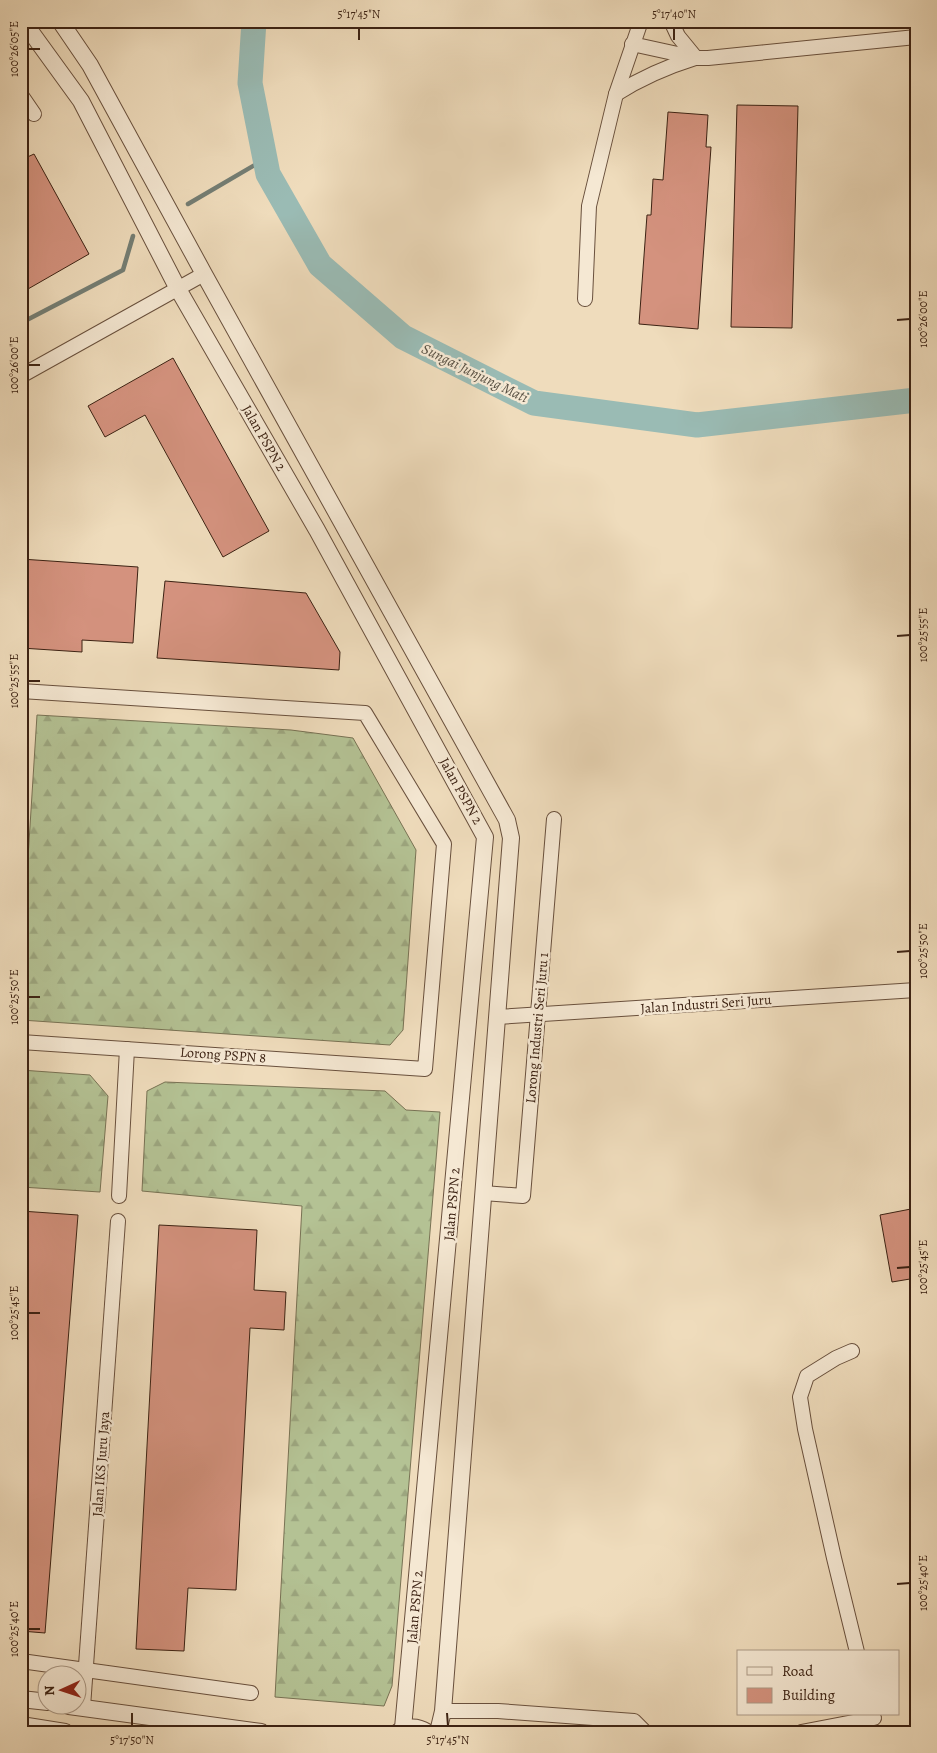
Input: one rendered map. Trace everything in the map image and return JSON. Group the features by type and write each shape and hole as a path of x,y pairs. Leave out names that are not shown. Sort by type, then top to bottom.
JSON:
{"street":[{"name":"Jalan PSPN 2","path":"23,21 81,101 178,289 317,530 485,837 401,1730"},
{"name":"Jalan PSPN 2","path":"60,21 90,65 507,820 511,838 442,1711 438,1732"},
{"path":"585,300 590,206 616,94 641,21"},
{"path":"671,21 678,36 696,58"},
{"path":"632,44 696,58 708,58 916,37"},
{"path":"616,94 641,78 668,66 696,58"},
{"path":"21,95 34,114"},
{"path":"21,376 204,274"},
{"name":"Lorong PSPN 8","path":"21,691 365,712 444,844 425,1069 21,1042"},
{"name":"Lorong Industri Seri Juru 1","path":"482,1193 523,1196 554,819"},
{"name":"Jalan Industri Seri Juru","path":"497,1017 916,990"},
{"path":"119,1196 127,1048"},
{"name":"Jalan IKS Juru Jaya","path":"87,1666 118,1221"},
{"path":"852,1351 836,1358 807,1376 800,1397 804,1429 857,1650"},
{"path":"21,1661 58,1666"},
{"path":"88,1670 251,1693"},
{"path":"21,1699 38,1701"},
{"path":"88,1708 261,1732"},
{"path":"442,1711 498,1711 634,1721 646,1732"},
{"path":"802,1732 874,1716 878,1732"},
{"path":"21,1725 65,1732"},
{"path":"401,1730 411,1727 427,1732"}],"green space":[{"path":"37,715 291,730 353,738 416,850 403,1030 390,1045 21,1020 21,874 27,874"},
{"path":"21,1070 90,1075 108,1096 100,1192 21,1187"},
{"path":"165,1082 385,1091 406,1110 440,1112 392,1686 384,1706 275,1697 302,1206 142,1191 147,1091"}],"building":[{"path":"737,105 798,106 792,328 731,327"},
{"path":"668,112 708,115 706,147 711,147 698,329 639,324 647,215 651,215 653,179 663,180"},
{"path":"34,154 89,254 21,293 21,160"},
{"path":"173,358 269,531 223,557 145,415 105,437 88,406"},
{"path":"21,559 138,567 133,643 82,640 82,652 21,648"},
{"path":"165,581 306,593 340,652 339,670 157,658"},
{"path":"916,1208 916,1278 892,1282 880,1215"},
{"path":"21,1211 78,1215 45,1633 21,1631"},
{"path":"159,1225 257,1230 254,1290 286,1292 284,1330 250,1328 236,1590 188,1588 184,1651 136,1649"}],"waterway":[{"name":"Sungai Junjung Mati","path":"254,21 250,83 268,174 320,265 403,337 534,403 697,425 916,400"},
{"path":"188,204 265,159"},
{"path":"21,323 123,270 133,236"}]}
